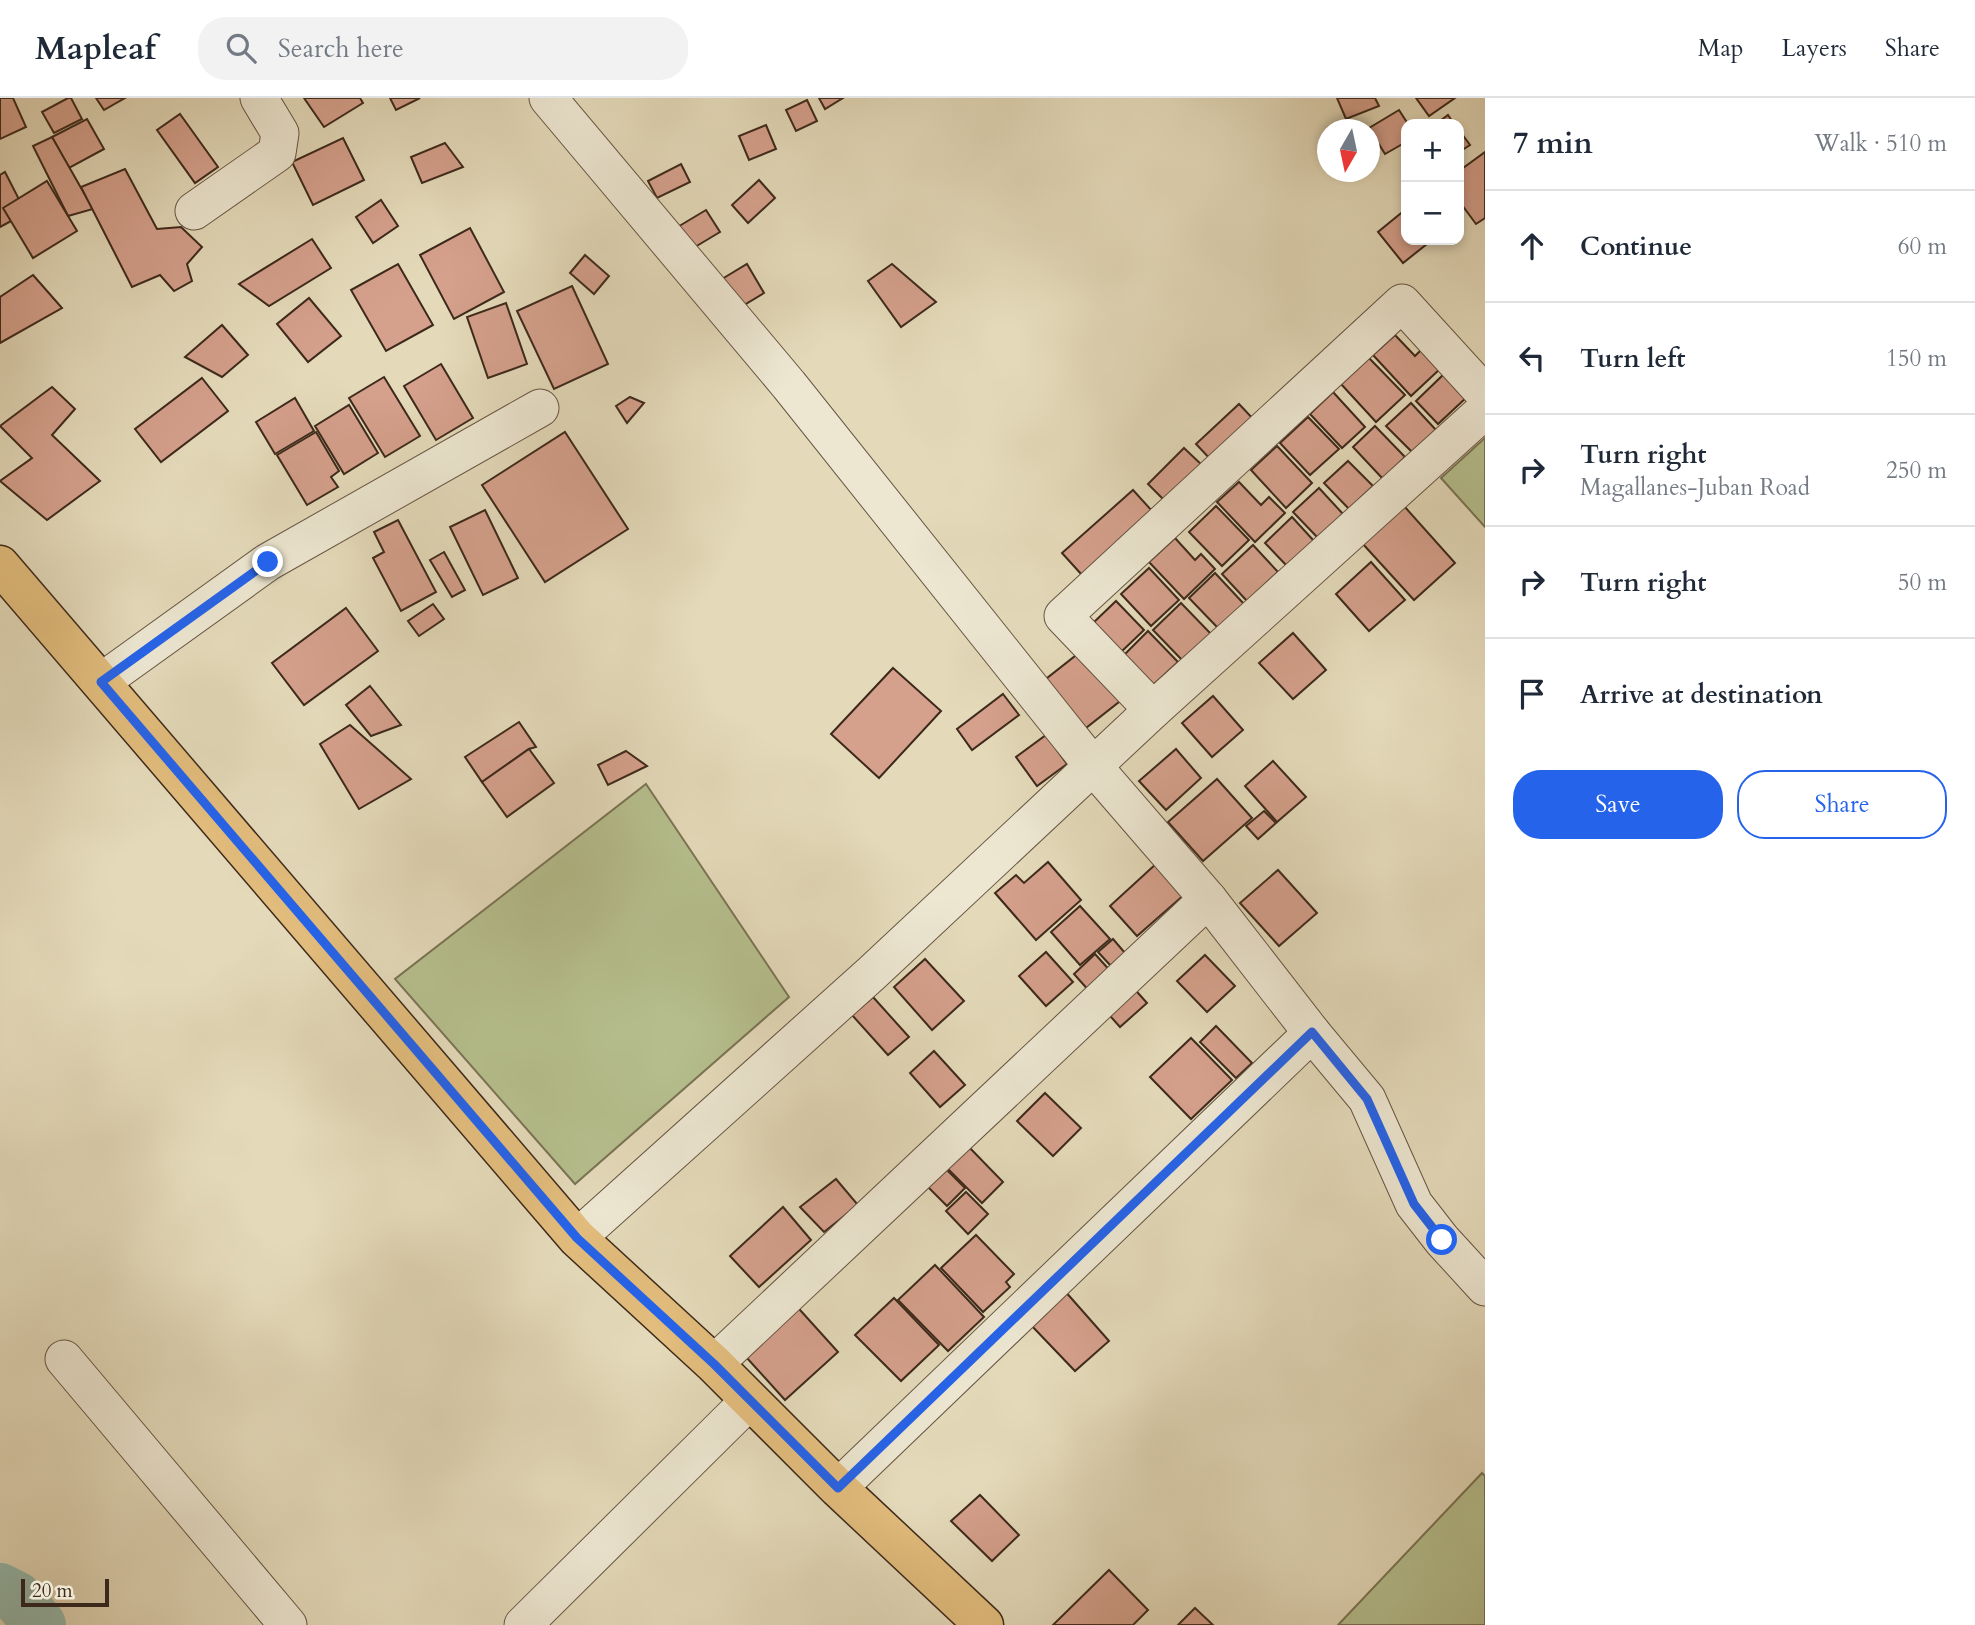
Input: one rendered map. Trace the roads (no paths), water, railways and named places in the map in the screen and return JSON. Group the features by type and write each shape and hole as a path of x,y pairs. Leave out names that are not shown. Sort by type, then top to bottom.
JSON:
{"main road":[{"path":"0,565 577,1238 714,1364 838,1488 984,1625"}],"street":[{"path":"194,211 277,153 280,133 259,98"},
{"path":"548,98 789,385 1093,766 1208,899 1367,1099 1414,1204 1442,1240 1485,1287"},
{"path":"1153,710 1063,616 1402,303 1485,394"},
{"path":"101,682 268,562 540,408"},
{"path":"577,1238 883,964 1153,710 1485,410"},
{"path":"714,1364 1208,899"},
{"path":"838,1488 1312,1032"},
{"path":"65,1359 288,1625"},
{"path":"523,1625 750,1400"}],"waterway":[{"path":"0,1589 16,1597 40,1625"}]}
